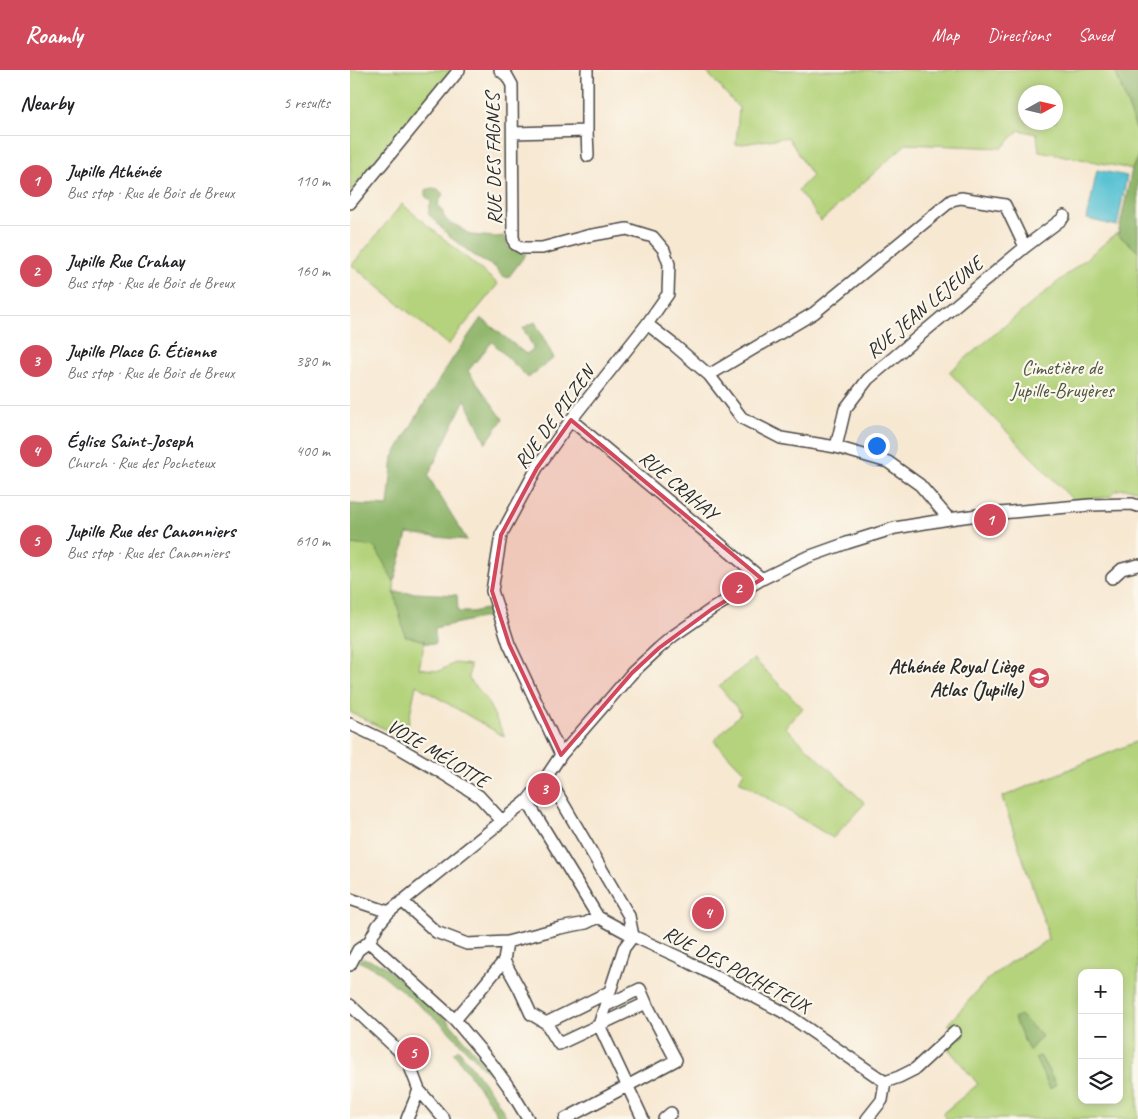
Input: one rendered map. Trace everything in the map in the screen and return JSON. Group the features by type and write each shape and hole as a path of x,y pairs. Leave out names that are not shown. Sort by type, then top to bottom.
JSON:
{"street":[{"path":"350,203 459,70"},
{"name":"RUE DES FAGNES","path":"500,70 507,76 512,85 513,237 515,244 522,248"},
{"path":"586,70 588,156"},
{"path":"513,133 587,131"},
{"path":"709,375 814,312 952,200 961,198 1005,205 1024,247"},
{"name":"RUE JEAN LEJEUNE","path":"836,447 845,409 868,379 1024,247 1064,216"},
{"name":"RUE DE PILZEN","path":"522,248 542,248 587,236 627,229 653,237 664,250 669,264 668,294 647,324 571,420 537,468 501,535 492,591 509,644 561,755"},
{"path":"647,324 709,375 742,418 781,438 836,447 888,462 920,484 949,518"},
{"name":"RUE CRAHAY","path":"571,420 762,579"},
{"path":"350,965 358,950 368,942 378,924 389,912 528,801 561,755 632,673 673,636 712,609 762,579 805,558 895,528 949,518 1090,505 1132,504 1138,506"},
{"path":"1112,578 1122,569 1138,565"},
{"name":"VOIE MÉLOTTE","path":"350,724 396,746 479,796 502,821"},
{"path":"547,776 628,916 632,936 624,948 599,1025 643,1119"},
{"path":"402,901 436,932 467,944 507,942 586,923 598,918 528,801"},
{"path":"350,899 389,912"},
{"name":"RUE DES POCHETEUX","path":"598,918 681,958 785,1013 885,1082"},
{"path":"368,942 455,1020 492,1064 528,1119"},
{"path":"455,1020 504,961 507,942"},
{"path":"504,961 531,1014 546,1023 559,1044 646,1003"},
{"path":"565,1119 676,1060 640,989 605,1006"},
{"path":"546,1023 609,992"},
{"path":"350,1005 398,1050 409,1064 419,1090 444,1119"},
{"path":"867,1119 882,1100 885,1082 915,1069 955,1032"},
{"path":"407,1119 419,1090"}],"highlighted area":[{"path":"571,420 762,579 712,609 659,648 632,673 561,755 509,644 492,591 501,535 537,468"}],"green space":[{"path":"350,70 451,70 350,192"},
{"path":"705,70 1115,70 1138,134 1138,156 1132,169 1039,151 1037,134 1019,130 1002,148 906,144 821,221 798,190 812,176 788,137 736,145 739,108"},
{"path":"1115,70 1138,70 1138,134"},
{"path":"1138,156 1138,251 1118,235 1132,169"},
{"path":"438,189 443,194 438,206 442,210 444,217 452,225 455,224 470,235 504,236 509,248 526,254 508,278 501,275 495,267 479,259 450,237 429,215 431,203 425,196 425,190"},
{"path":"402,204 498,284 448,345 352,265"},
{"name":"Cimetière de Jupille-Bruyères","path":"1117,233 1138,250 1138,490 1122,489 1115,491 1110,497 1073,500 949,372"},
{"path":"481,318 526,354 534,349 523,328 535,322 554,358 528,378 492,342 468,371 503,419 486,443 465,399 428,476 467,540 407,534 394,582 375,547 350,544 350,504 388,506 393,457 428,397"},
{"path":"350,504 398,507 394,592 425,641 419,668 439,671 455,663 470,665 469,679 486,699 505,737 416,685 405,739 350,712"},
{"path":"394,592 457,595 458,612 472,612 490,608 491,616 435,628 435,644 424,643 425,641 405,636"},
{"path":"754,659 803,708 785,727 865,803 833,838 739,781 744,772 714,741 741,713 719,686"},
{"path":"1138,741 1138,1119 947,1119 942,1114 978,1084 946,1046 959,1036 948,1024 986,981 1009,963 1048,940 1045,924 1002,797","holes":["1040,1056 1056,1084 1051,1088 1036,1058"]},
{"path":"363,958 383,965 449,1022 491,1072 489,1074 443,1025 377,970 358,961"},
{"path":"1020,1015 1042,1036 1029,1051 1014,1018"},
{"path":"458,1049 495,1097 508,1119 500,1119 454,1053"},
{"path":"1040,1056 1056,1084 1050,1089 1035,1058"}],"water":[{"path":"1097,170 1127,176 1117,226 1087,219"}],"place":[{"name":"Jupille Athénée","path":"990,520"},
{"name":"Jupille Rue Crahay","path":"738,588"},
{"name":"Athénée Royal Liège Atlas (Jupille)","path":"1039,678"},
{"name":"Jupille Place G. Étienne","path":"544,789"},
{"name":"Église Saint-Joseph","path":"708,913"},
{"name":"Jupille Rue des Canonniers","path":"413,1053"}]}
